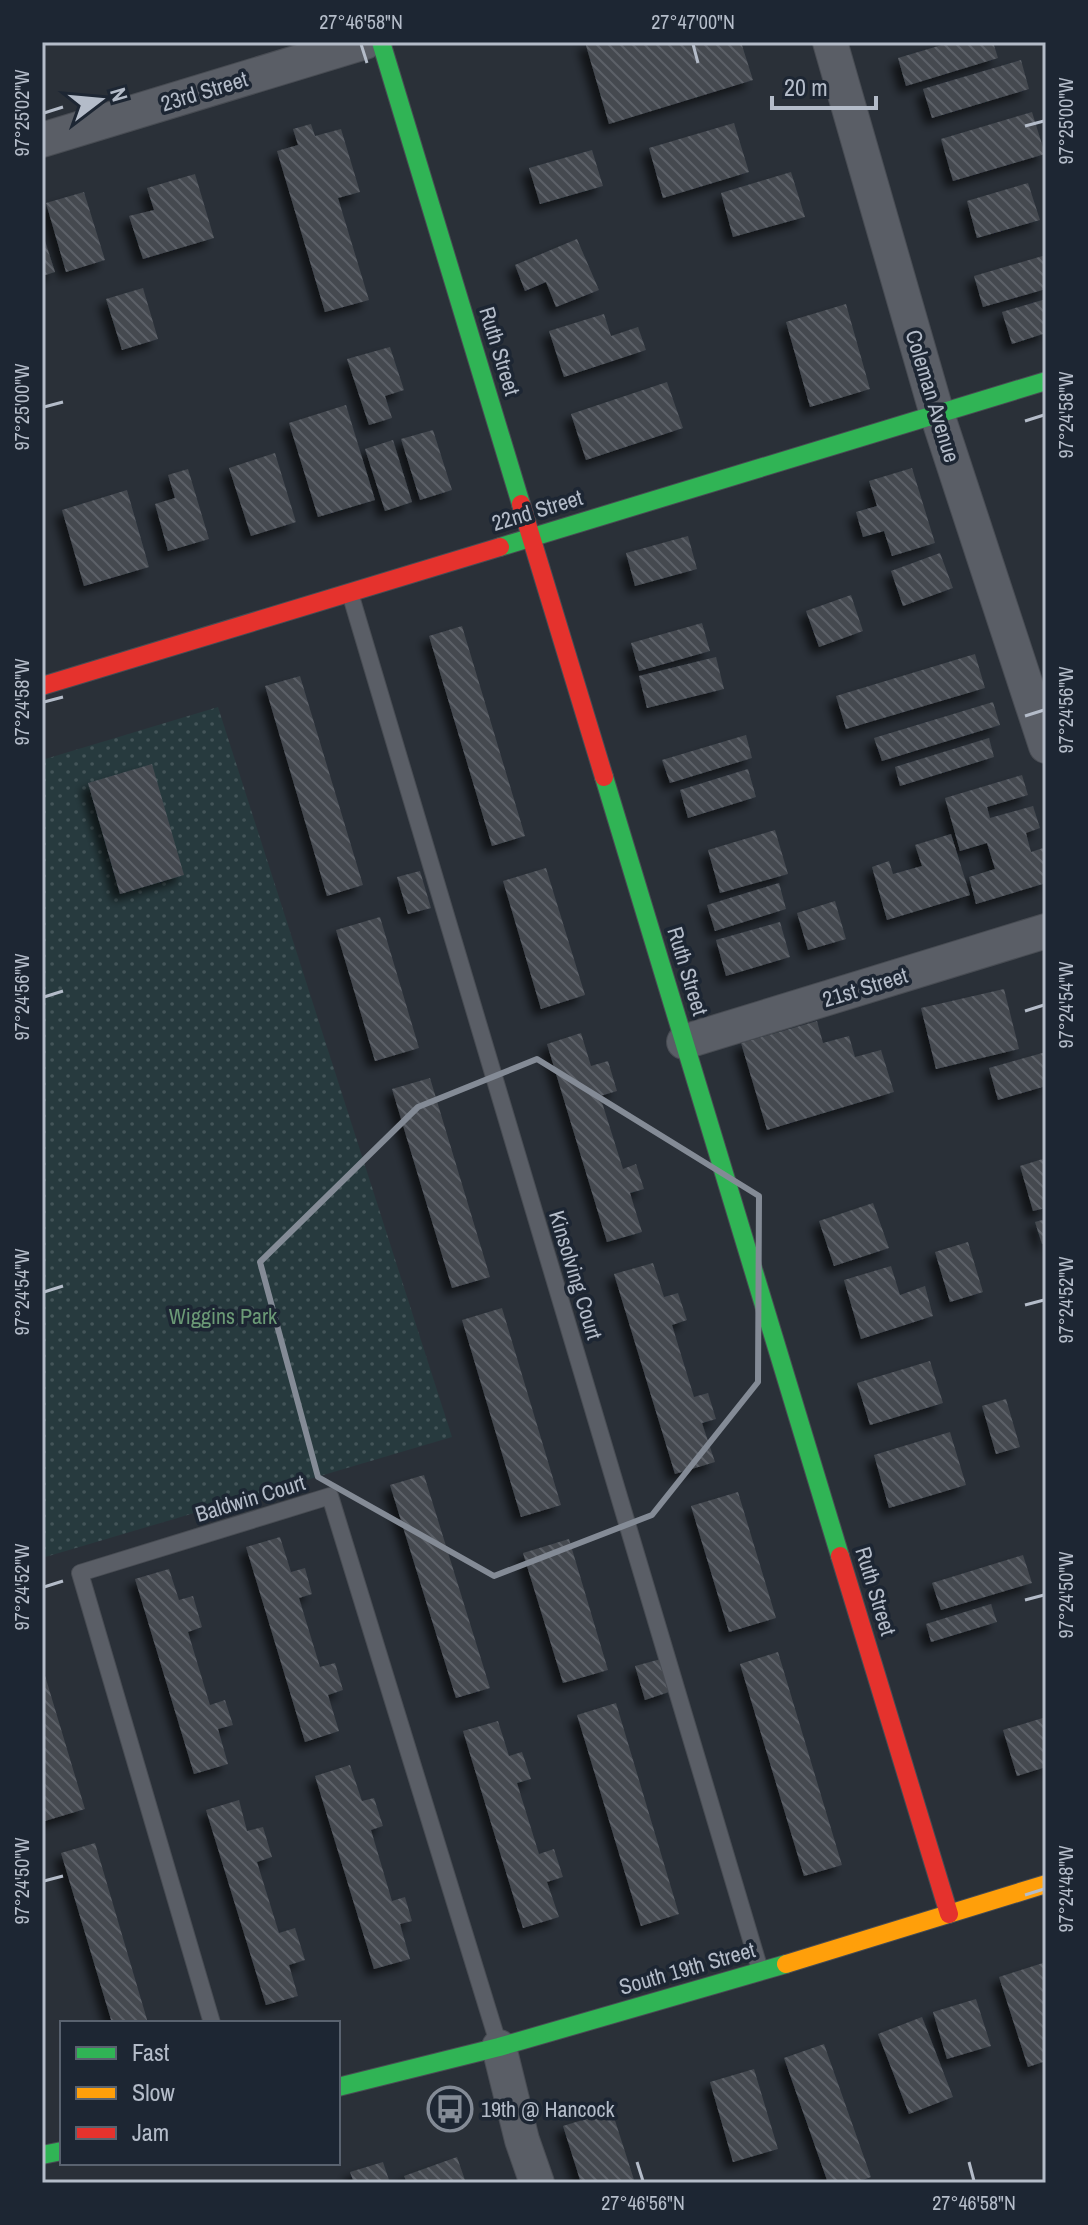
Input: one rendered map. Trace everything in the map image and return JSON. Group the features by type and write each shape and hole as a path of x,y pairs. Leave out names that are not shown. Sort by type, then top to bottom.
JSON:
{"street":[{"name":"23rd Street","path":"42,140 365,42"},
{"name":"Ruth Street","path":"381,42 949,1914"},
{"name":"Coleman Avenue","path":"830,42 937,414 1046,746"},
{"name":"22nd Street","path":"42,686 1046,381"},
{"name":"21st Street","path":"684,1042 1046,931"},
{"name":"South 19th Street","path":"340,2087 499,2047 760,1972 1046,1884"},
{"path":"499,2047 522,2140 537,2183"}],"lane":[{"name":"Kinsolving Court","path":"349,592 760,1972"},
{"name":"Baldwin Court","path":"211,2021 80,1573 330,1496 499,2047"}],"highlighted area":[{"path":"537,1059 759,1196 758,1382 652,1515 494,1576 318,1477 260,1262 418,1107"}],"green space":[{"name":"Wiggins Park","path":"218,707 452,1437 42,1558 42,760"}],"building":[{"path":"585,42 741,42 753,80 609,124"},
{"path":"952,42 993,42 998,58 906,86 898,58"},
{"path":"1021,60 1029,89 932,118 923,89"},
{"path":"1032,112 1045,154 953,181 941,139"},
{"path":"734,123 749,172 663,198 649,148"},
{"path":"311,124 315,136 341,129 360,192 338,198 369,300 325,312 277,151 298,145 293,129"},
{"path":"592,150 603,186 540,204 529,168"},
{"path":"791,172 805,217 733,237 721,193"},
{"path":"195,174 214,238 143,259 129,216 154,210 147,188"},
{"path":"1028,183 1040,220 977,238 967,201"},
{"path":"84,192 105,260 66,272 46,203"},
{"path":"42,232 55,272 42,276"},
{"path":"577,239 599,290 556,307 546,282 525,291 515,265"},
{"path":"1046,255 1046,289 983,307 974,276"},
{"path":"143,288 158,339 122,350 106,299"},
{"path":"1046,299 1046,333 1012,344 1002,312"},
{"path":"846,304 870,389 810,407 786,322"},
{"path":"604,314 611,336 638,327 646,350 564,377 549,331"},
{"path":"390,347 404,390 385,396 392,418 369,425 347,359"},
{"path":"667,382 683,428 586,460 571,414"},
{"path":"346,405 375,500 318,517 289,423"},
{"path":"433,430 452,490 420,500 401,439"},
{"path":"393,440 412,502 385,511 365,449"},
{"path":"275,453 296,522 251,536 229,468"},
{"path":"912,468 935,543 892,556 884,531 863,537 856,512 877,506 869,481"},
{"path":"188,469 209,539 168,551 155,504 175,498 168,475"},
{"path":"127,490 149,567 84,586 62,510"},
{"path":"688,536 697,569 635,586 626,553"},
{"path":"940,553 953,588 903,606 891,571"},
{"path":"851,595 863,631 819,647 806,611"},
{"path":"702,623 710,651 639,671 631,643"},
{"path":"462,626 525,836 492,846 429,636"},
{"path":"975,654 985,688 846,729 836,696"},
{"path":"716,657 724,689 647,708 639,676"},
{"path":"300,676 363,885 327,896 265,686"},
{"path":"993,702 1000,725 882,761 874,738"},
{"path":"746,735 752,758 670,783 662,760"},
{"path":"989,738 994,757 900,786 895,767"},
{"path":"152,764 184,875 120,894 88,783"},
{"path":"748,769 756,797 688,818 680,790"},
{"path":"1022,775 1028,795 987,807 990,818 1033,806 1040,828 1026,833 1031,852 1046,847 1046,883 976,904 969,877 995,869 987,843 960,851 945,798"},
{"path":"775,830 788,874 720,893 708,850"},
{"path":"951,834 970,895 887,920 872,867 889,861 893,874 922,866 915,845"},
{"path":"546,868 585,995 541,1009 503,881"},
{"path":"420,871 431,908 408,914 397,877"},
{"path":"779,883 786,909 715,931 707,905"},
{"path":"835,901 846,939 808,950 797,913"},
{"path":"380,917 419,1048 375,1061 336,930"},
{"path":"780,922 790,957 726,976 716,940"},
{"path":"1004,989 1019,1049 936,1069 921,1008"},
{"path":"817,1021 823,1043 849,1036 855,1057 881,1050 894,1092 767,1130 741,1043"},
{"path":"581,1033 591,1066 608,1061 617,1091 600,1096 623,1169 636,1164 644,1189 630,1193 642,1232 607,1242 547,1044"},
{"path":"1046,1052 1046,1086 998,1100 989,1068"},
{"path":"430,1078 490,1277 452,1288 392,1089"},
{"path":"1046,1158 1046,1208 1033,1211 1020,1166"},
{"path":"873,1203 889,1248 834,1266 819,1221"},
{"path":"1046,1219 1046,1243 1042,1244 1035,1222"},
{"path":"968,1242 983,1292 950,1302 935,1252"},
{"path":"653,1263 664,1297 678,1293 687,1320 672,1325 694,1397 708,1393 716,1419 702,1423 715,1462 675,1474 614,1274"},
{"path":"891,1266 900,1295 925,1286 933,1316 861,1339 844,1280"},
{"path":"502,1308 561,1505 521,1517 462,1320"},
{"path":"930,1361 943,1403 870,1425 857,1383"},
{"path":"1006,1399 1020,1447 996,1454 982,1406"},
{"path":"950,1432 966,1485 889,1508 874,1455"},
{"path":"424,1475 490,1688 456,1698 390,1485"},
{"path":"738,1492 776,1618 729,1632 691,1506"},
{"path":"280,1537 291,1572 305,1568 312,1594 299,1598 320,1667 335,1663 343,1690 328,1695 339,1731 305,1742 246,1547"},
{"path":"569,1539 608,1670 563,1683 523,1553"},
{"path":"1023,1555 1032,1583 941,1610 932,1583"},
{"path":"169,1569 179,1600 193,1596 202,1627 188,1632 210,1705 225,1700 233,1725 218,1729 228,1764 194,1774 135,1579"},
{"path":"991,1604 997,1622 931,1642 926,1624"},
{"path":"778,1652 842,1865 804,1876 740,1664"},
{"path":"661,1659 672,1691 645,1700 635,1666"},
{"path":"43,1669 85,1809 45,1821 42,1810"},
{"path":"616,1703 679,1914 641,1926 577,1715"},
{"path":"1046,1717 1046,1767 1017,1776 1003,1730"},
{"path":"498,1721 509,1756 522,1752 531,1779 517,1783 539,1854 554,1849 563,1877 547,1882 559,1917 523,1928 463,1731"},
{"path":"350,1765 362,1801 374,1798 383,1826 371,1830 392,1901 405,1897 412,1921 400,1924 410,1959 374,1969 315,1776"},
{"path":"239,1800 247,1831 263,1827 272,1857 257,1862 279,1933 295,1928 305,1960 289,1965 298,1996 266,2005 206,1810"},
{"path":"95,1843 147,2021 111,2021 61,1853"},
{"path":"1046,1962 1046,2061 1028,2067 999,1977"},
{"path":"976,1999 991,2046 947,2059 933,2012"},
{"path":"922,2017 953,2097 909,2114 878,2034"},
{"path":"824,2044 871,2177 854,2183 828,2183 784,2058"},
{"path":"754,2069 778,2149 733,2162 710,2082"},
{"path":"612,2111 635,2183 581,2183 563,2126"},
{"path":"457,2157 466,2183 407,2183 404,2176"},
{"path":"383,2162 390,2183 354,2183 350,2172"}],"traffic: fast":[{"path":"381,42 521,504"},
{"path":"500,547 1046,381"},
{"path":"604,777 840,1556"},
{"path":"340,2087 499,2047 786,1964"},
{"path":"42,2155 60,2151"}],"traffic: slow":[{"path":"786,1964 1046,1884"}],"traffic: jam":[{"path":"521,504 604,777"},
{"path":"42,686 500,547"},
{"path":"840,1556 949,1914"}],"place":[{"name":"19th @ Hancock","path":"450,2109"}]}
